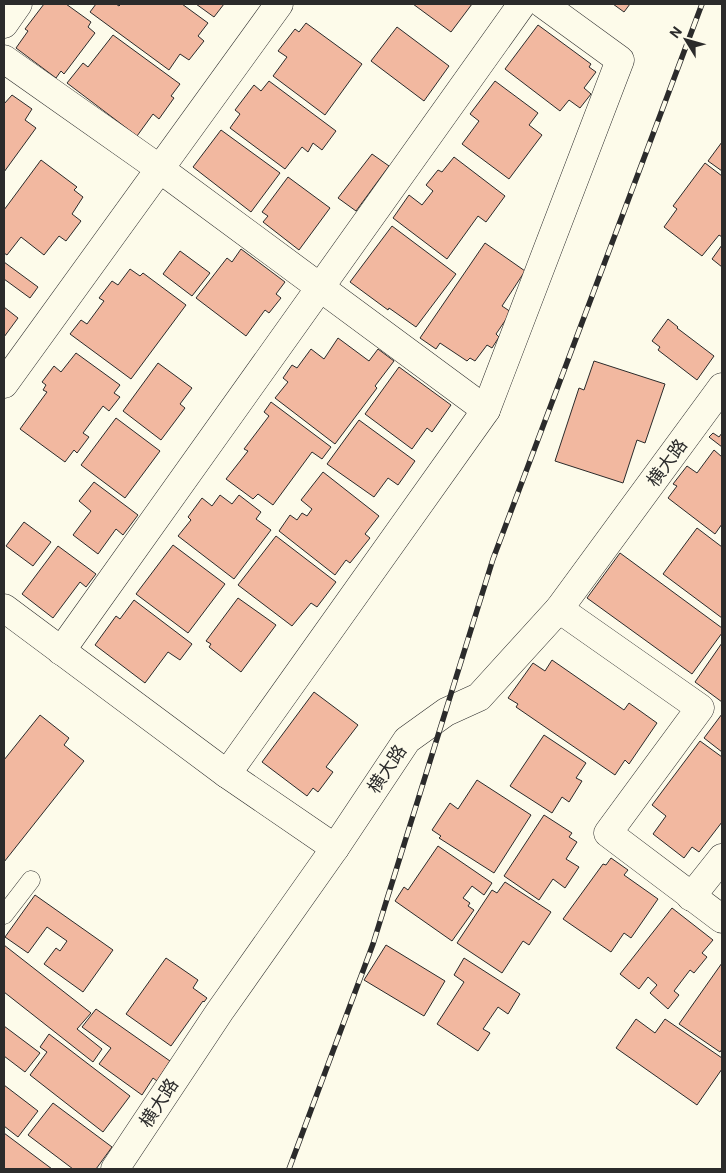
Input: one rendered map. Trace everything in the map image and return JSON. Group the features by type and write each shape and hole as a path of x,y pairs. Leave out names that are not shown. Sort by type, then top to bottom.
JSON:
{"street":[{"path":"4,24 18,4"},
{"path":"4,384 279,4"},
{"path":"61,651 522,4"},
{"path":"227,774 486,410 620,60 543,4"},
{"path":"4,59 160,169 486,410"},
{"name":"横大路","path":"115,1169 220,1010 407,740 446,712 479,697 559,609 722,387"},
{"path":"4,608 227,774 334,848"},
{"path":"559,609 700,708 608,833 722,919"},
{"path":"691,897 722,858"}],"lane":[{"path":"4,915 31,880"}],"building":[{"path":"44,4 66,4 91,22 88,27 95,33 64,74 61,71 56,78 16,48 28,31 25,29"},
{"path":"96,4 116,4 119,6 121,4 182,4 208,23 198,36 204,41 189,60 180,54 169,70 90,12"},
{"path":"196,4 224,4 214,17"},
{"path":"413,4 472,4 451,32"},
{"path":"613,4 630,4 624,12"},
{"path":"306,23 362,64 325,115 273,76 287,57 278,51 295,29 299,32"},
{"path":"538,25 591,64 589,67 596,72 584,88 591,94 580,108 569,100 560,111 505,69"},
{"path":"397,27 449,66 424,101 371,61"},
{"path":"113,35 180,84 171,96 174,98 159,119 153,114 137,136 67,83 83,63 88,67"},
{"path":"269,81 336,131 322,150 313,143 308,152 302,147 285,169 230,128 240,114 235,110 254,85 261,91"},
{"path":"495,81 538,113 529,125 542,135 509,179 462,144 479,121 470,114"},
{"path":"12,95 32,109 25,120 36,128 4,172 4,104"},
{"path":"221,130 280,173 251,212 193,167"},
{"path":"722,142 722,171 708,161"},
{"path":"372,154 389,166 356,211 338,198"},
{"path":"454,157 505,196 486,222 478,216 447,259 393,218 409,195 422,205 433,191 426,185 438,170 442,172"},
{"path":"41,160 77,187 74,190 83,197 72,214 81,221 66,241 59,236 44,255 21,237 7,255 4,253 4,210"},
{"path":"705,163 722,176 722,237 719,235 702,256 664,227 677,209 673,206"},
{"path":"288,177 330,208 299,250 263,222 268,216 262,212"},
{"path":"392,226 456,274 416,327 389,308 388,310 350,282"},
{"path":"485,243 525,271 502,306 511,312 496,334 499,337 492,348 487,345 475,361 470,358 467,361 440,343 436,349 420,338"},
{"path":"722,245 722,267 712,259"},
{"path":"241,249 285,282 276,294 281,298 269,313 265,310 246,336 196,298 227,258 232,262"},
{"path":"180,251 210,273 192,296 163,274"},
{"path":"4,262 38,287 30,298 4,279"},
{"path":"130,269 140,276 143,273 186,305 131,379 70,334 81,320 87,324 104,301 99,298 112,281 118,285"},
{"path":"4,307 18,318 4,337"},
{"path":"668,319 714,356 697,380 658,350 660,347 652,341"},
{"path":"338,338 369,361 378,349 394,361 375,386 377,388 335,444 275,398 288,382 283,378 292,365 297,368 311,349 324,359"},
{"path":"76,353 120,385 114,393 120,397 109,411 103,406 83,433 89,437 77,453 74,450 65,462 20,429 47,392 43,390 46,385 42,382 54,366 61,372"},
{"path":"594,361 665,384 645,443 637,440 623,483 555,461 579,388 584,390"},
{"path":"158,363 192,388 180,404 185,408 161,440 123,411"},
{"path":"399,367 451,405 432,432 427,428 412,449 365,414"},
{"path":"271,402 331,447 322,459 312,452 273,505 258,494 253,499 226,479 248,451 244,449 269,416 264,412"},
{"path":"116,418 160,451 125,498 81,465"},
{"path":"359,420 415,461 398,485 388,478 374,497 327,464"},
{"path":"713,433 719,437 722,433 722,447 709,437"},
{"path":"714,450 722,457 722,524 715,534 668,498 677,486 673,484 687,466 697,473"},
{"path":"323,472 379,516 365,534 370,538 350,563 346,560 335,575 279,531 290,515 297,520 302,513 307,516 312,509 301,500"},
{"path":"94,482 138,515 123,535 116,529 98,554 73,535 91,511 79,501"},
{"path":"220,495 232,504 239,495 261,512 256,519 271,530 234,579 178,536 191,520 188,517 202,498 212,506"},
{"path":"24,522 51,542 33,566 6,546"},
{"path":"697,528 722,547 722,618 663,574"},
{"path":"276,536 336,582 317,607 311,603 292,626 238,585"},
{"path":"173,545 225,584 188,633 136,594"},
{"path":"58,546 96,574 86,587 80,582 53,618 22,594"},
{"path":"620,553 722,628 722,633 692,674 587,598"},
{"path":"238,598 276,625 241,672 209,647 211,644 206,641"},
{"path":"134,600 192,644 180,660 168,652 145,683 95,645 116,616 120,619"},
{"path":"722,643 722,702 695,682"},
{"path":"552,660 624,710 629,703 657,723 629,764 625,760 615,775 516,707 518,704 508,698 533,663 545,671"},
{"path":"314,692 358,725 326,767 333,772 318,792 313,788 307,796 262,762"},
{"path":"722,714 722,752 704,738"},
{"path":"40,715 69,738 64,745 84,761 4,862 4,760"},
{"path":"544,735 586,763 576,778 582,781 569,802 562,797 552,813 510,786"},
{"path":"700,741 722,757 722,822 699,852 692,847 684,858 653,834 666,816 652,805"},
{"path":"477,780 531,815 494,873 439,838 441,836 432,830 450,803 458,809"},
{"path":"544,815 572,833 569,837 577,842 566,859 579,867 565,888 553,879 539,900 504,876"},
{"path":"438,846 492,883 484,895 472,886 463,898 470,903 468,906 474,910 452,941 395,901 404,887 408,890"},
{"path":"611,858 628,870 624,875 658,899 631,938 624,933 611,952 563,919 603,864 606,865"},
{"path":"505,882 551,912 529,945 523,941 502,973 457,943 492,890 497,893"},
{"path":"35,895 113,950 83,992 44,964 56,948 60,951 67,941 47,927 28,953 5,937"},
{"path":"672,908 713,940 702,953 707,957 694,973 690,970 674,991 679,995 668,1009 650,993 657,985 648,977 639,989 620,974"},
{"path":"4,945 91,1013 77,1029 102,1049 93,1062 4,992"},
{"path":"386,945 445,981 424,1016 364,980"},
{"path":"166,958 198,980 193,988 207,998 171,1046 126,1014"},
{"path":"464,958 520,994 508,1014 498,1007 483,1029 490,1033 478,1051 437,1024 464,982 454,975"},
{"path":"722,963 722,1049 720,1052 679,1024"},
{"path":"96,1009 170,1061 157,1081 153,1078 142,1095 99,1064 111,1048 82,1027"},
{"path":"636,1019 655,1033 665,1019 722,1058 722,1069 697,1105 616,1048"},
{"path":"4,1026 40,1053 25,1072 4,1056"},
{"path":"49,1034 130,1096 103,1132 30,1075 47,1052 40,1047"},
{"path":"4,1085 38,1111 18,1137 4,1126"},
{"path":"53,1103 112,1147 96,1169 73,1169 28,1135"},
{"path":"4,1133 52,1169 4,1169"}],"railway":[{"path":"289,1169 373,944 493,559 702,4"}]}
